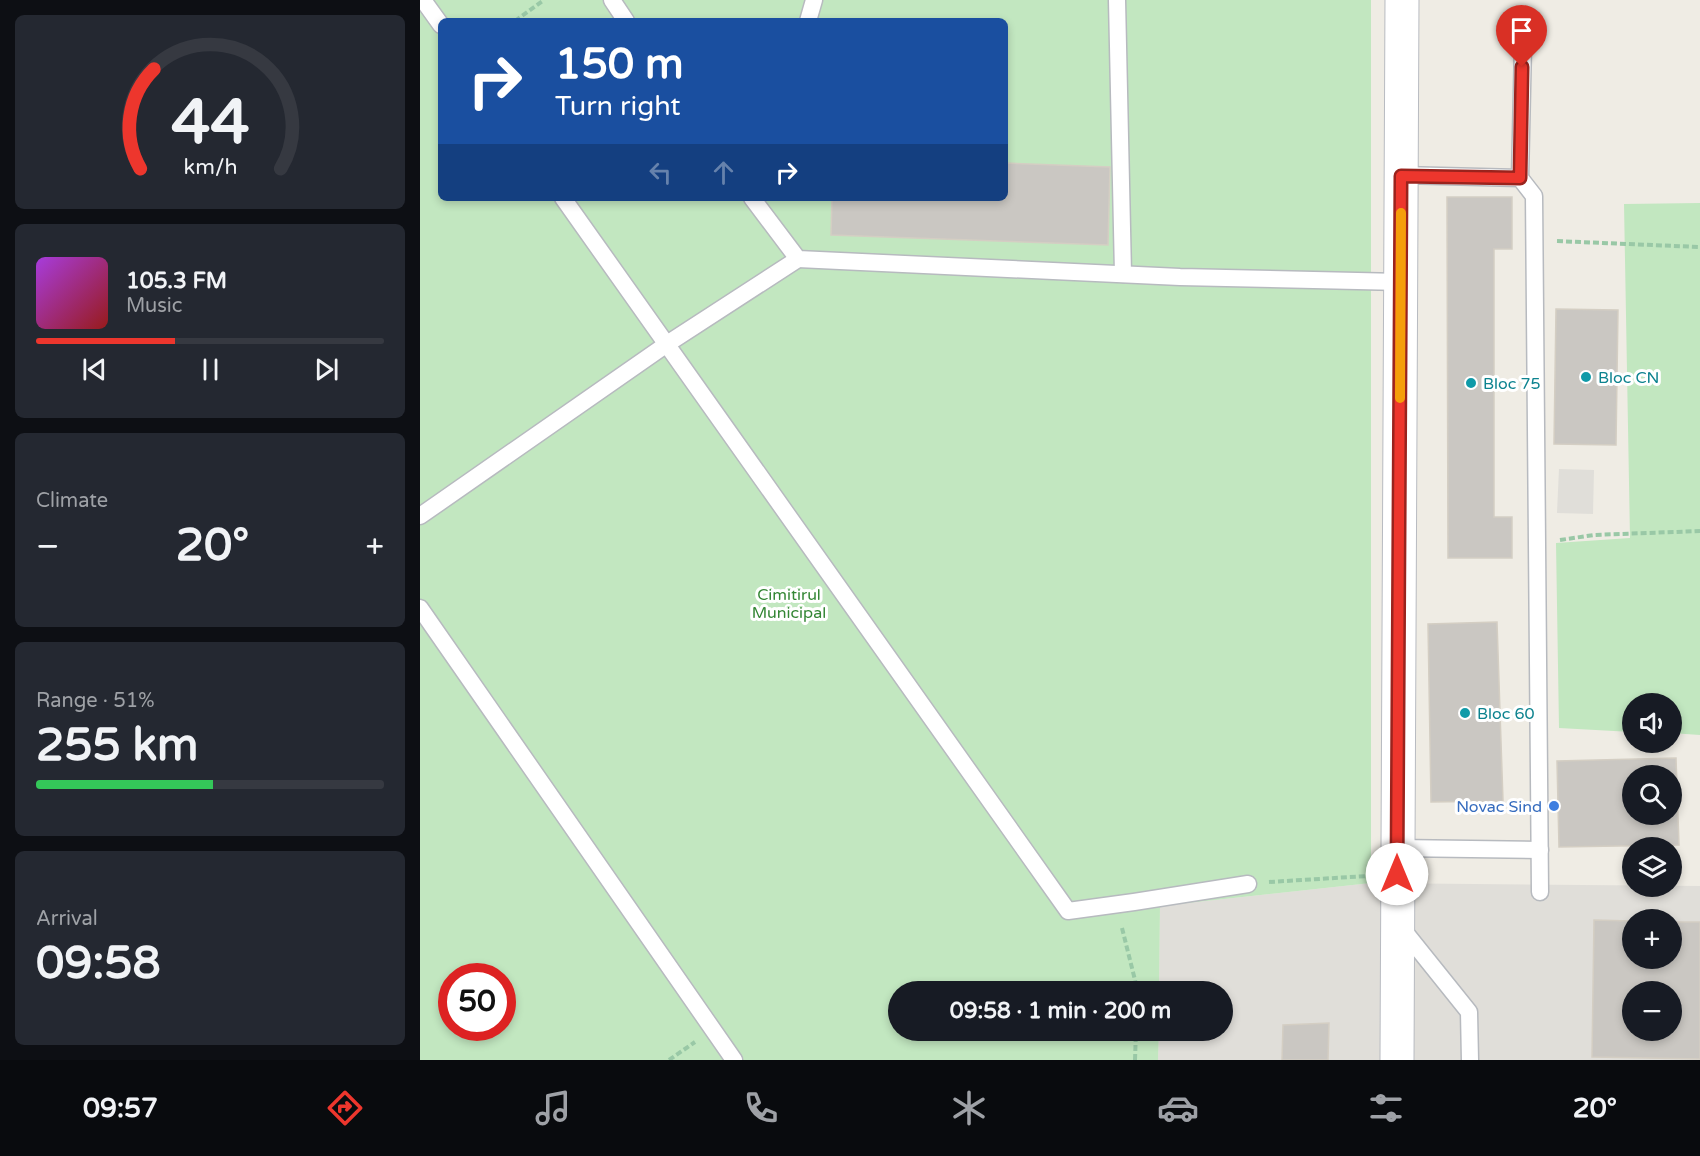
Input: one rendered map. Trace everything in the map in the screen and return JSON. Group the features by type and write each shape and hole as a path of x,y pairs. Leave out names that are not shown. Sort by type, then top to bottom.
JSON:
{"main road":[{"path":"1397,1060 1402,0"}],"lane":[{"path":"423,0 438,21"},
{"path":"612,0 624,18"},
{"path":"809,18 814,0"},
{"path":"1118,0 1123,274"},
{"path":"1523,45 1520,178 1534,196 1540,892"},
{"path":"1401,176 1520,178"},
{"path":"565,201 1068,911 1248,884"},
{"path":"754,201 798,259"},
{"path":"764,216 766,201"},
{"path":"420,516 667,344 798,259 1123,274 1401,282"},
{"path":"420,608 734,1060"},
{"path":"1397,861 1540,850"},
{"path":"1397,922 1469,1012 1470,1060"}],"path":[{"path":"519,18 544,0"},
{"path":"1534,240 1700,247"},
{"path":"1537,542 1594,536 1700,531"},
{"path":"1248,884 1397,861"},
{"path":"1115,905 1135,981"},
{"path":"1135,1060 1136,1041"}],"shaded area":[{"path":"1559,469 1594,470 1593,514 1557,513"},
{"path":"1371,883 1622,885 1622,897 1682,897 1682,886 1700,886 1700,1060 1158,1060 1159,1041 1233,1041 1233,981 1159,981 1160,906"}],"green space":[{"name":"Cimitirul Municipal","path":"420,0 1371,0 1371,883 1160,906 1159,981 888,981 888,1041 1159,1041 1158,1060 420,1060"},
{"path":"1700,203 1700,735 1682,734 1682,693 1622,693 1622,731 1559,728 1556,543 1630,538 1624,204"}],"building":[{"path":"1008,163 1110,167 1108,245 831,235 832,201 1008,201"},
{"name":"Bloc 75","path":"1447,197 1512,197 1512,249 1494,249 1494,517 1512,517 1512,558 1448,558"},
{"name":"Bloc CN","path":"1556,309 1618,310 1616,445 1554,444"},
{"name":"Bloc 60","path":"1497,622 1503,801 1431,802 1428,624"},
{"path":"1676,758 1676,765 1622,765 1622,825 1678,825 1679,837 1622,837 1622,846 1559,847 1557,761"},
{"path":"1594,920 1622,921 1622,969 1682,969 1682,922 1700,922 1700,1059 1592,1057"},
{"path":"1329,1023 1328,1060 1282,1060 1283,1025"}],"slow traffic":[{"path":"1400,398 1401,213"}],"place":[{"name":"Bloc CN","path":"1586,377"},
{"name":"Bloc 75","path":"1471,383"},
{"name":"Bloc 60","path":"1465,713"},
{"name":"Novac Sind","path":"1554,806"}],"route":[{"path":"1397,874 1401,176 1520,178 1522,67"}]}
